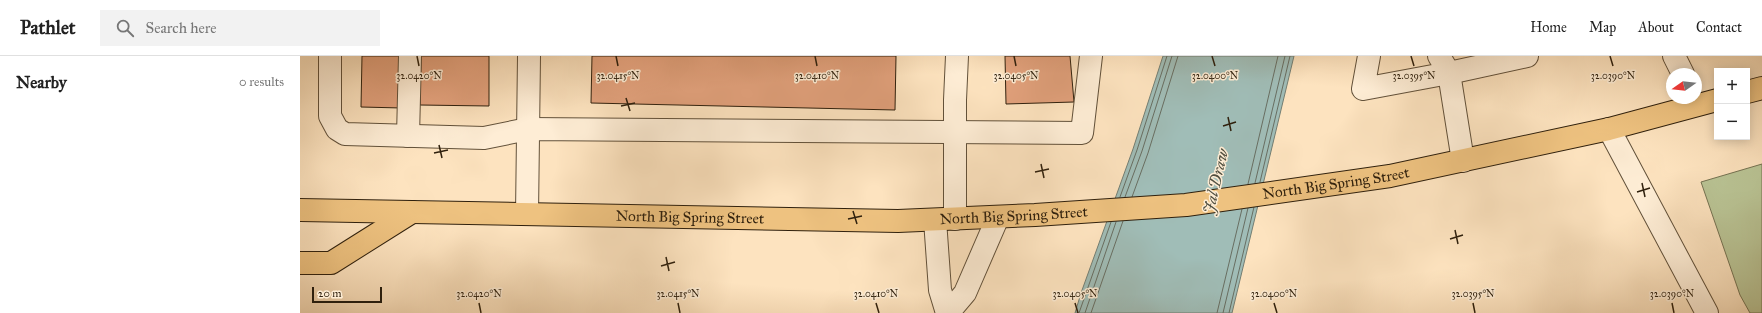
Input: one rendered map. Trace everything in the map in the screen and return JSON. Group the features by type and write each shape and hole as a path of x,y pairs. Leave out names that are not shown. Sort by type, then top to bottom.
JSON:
{"highway":[{"path":"1750,91 1762,88"},
{"name":"North Big Spring Street","path":"300,210 837,221 998,217 1186,205 1281,193 1390,176 1609,129 1704,101"},
{"path":"300,263 332,263 412,212"}],"lane":[{"path":"330,56 330,116 337,129 345,134 484,138 528,130 1082,133 1091,56"},
{"path":"408,136 410,56"},
{"path":"527,214 529,56"},
{"path":"948,313 940,290 945,219 956,132 957,56"},
{"path":"1369,56 1363,88 1444,65 1525,56"},
{"path":"1674,56 1680,68"},
{"path":"1444,65 1463,161"},
{"path":"1609,129 1707,313"},
{"path":"948,313 965,293 998,217"}],"green space":[{"path":"1762,164 1762,313 1750,313 1740,295 1701,182"}],"water":[{"name":"Jal Draw","path":"1163,56 1294,56 1232,313 1075,313 1133,149"}],"building":[{"path":"362,56 402,56 402,108 361,107"},
{"path":"421,56 489,56 489,106 420,105"},
{"path":"592,56 896,56 895,110 591,103"},
{"path":"1005,56 1070,56 1074,102 1006,104"}]}
